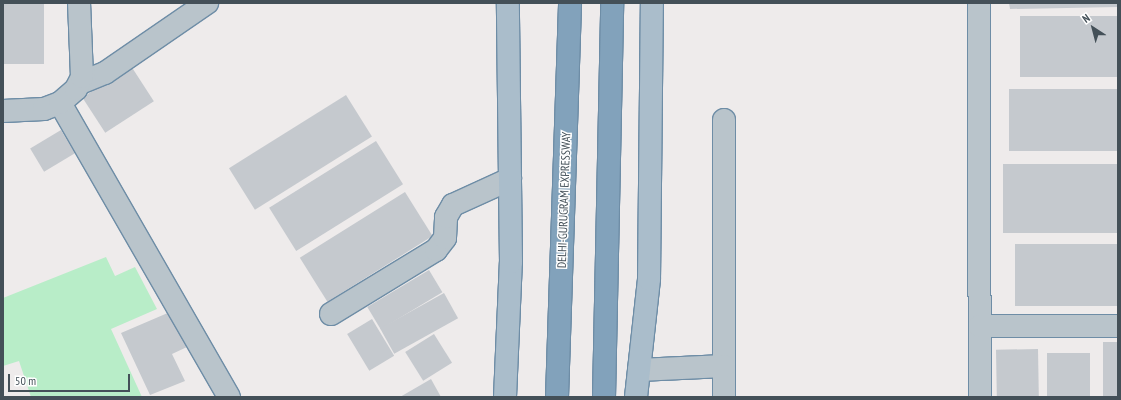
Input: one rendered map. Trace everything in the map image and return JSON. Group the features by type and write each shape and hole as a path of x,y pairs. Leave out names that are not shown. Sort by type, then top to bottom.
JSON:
{"highway":[{"name":"DELHI-GURUGRAM EXPRESSWAY","path":"557,397 570,3"},
{"path":"604,397 612,3"}],"main road":[{"path":"505,397 511,262 508,3"},
{"path":"636,397 649,279 652,3"}],"street":[{"path":"79,3 80,83"},
{"path":"3,111 44,109 60,103 80,83 105,73 206,3"},
{"path":"979,3 980,397"},
{"path":"60,103 229,397"},
{"path":"724,120 724,397"},
{"path":"331,314 436,250 445,238 446,217 453,205 510,179"},
{"path":"980,326 1118,326"},
{"path":"639,370 724,366"}],"green space":[{"path":"106,257 115,276 135,267 157,309 111,329 142,397 31,397 19,361 3,366 3,298"}],"building":[{"path":"3,3 44,3 44,64 3,64"},
{"path":"1009,3 1118,3 1118,7 1010,9"},
{"path":"1020,16 1118,16 1118,77 1020,77"},
{"path":"131,66 154,101 105,133 82,98"},
{"path":"1009,89 1118,89 1118,151 1009,151"},
{"path":"346,95 372,137 255,210 229,168"},
{"path":"61,130 75,153 44,172 30,149"},
{"path":"376,141 403,184 296,251 269,208"},
{"path":"1003,164 1118,164 1118,233 1003,233"},
{"path":"405,192 433,236 327,302 300,258"},
{"path":"1015,244 1118,244 1118,306 1015,306"},
{"path":"429,270 442,292 381,329 367,307"},
{"path":"444,293 458,318 394,354 380,328"},
{"path":"170,312 187,347 172,354 185,381 150,395 121,333"},
{"path":"372,319 394,356 369,371 347,334"},
{"path":"434,334 452,363 423,381 405,352"},
{"path":"1103,342 1118,342 1118,397 1103,397"},
{"path":"1038,349 1039,397 997,397 996,350"},
{"path":"1047,353 1090,353 1090,397 1047,397"},
{"path":"431,379 441,397 400,397"}]}
